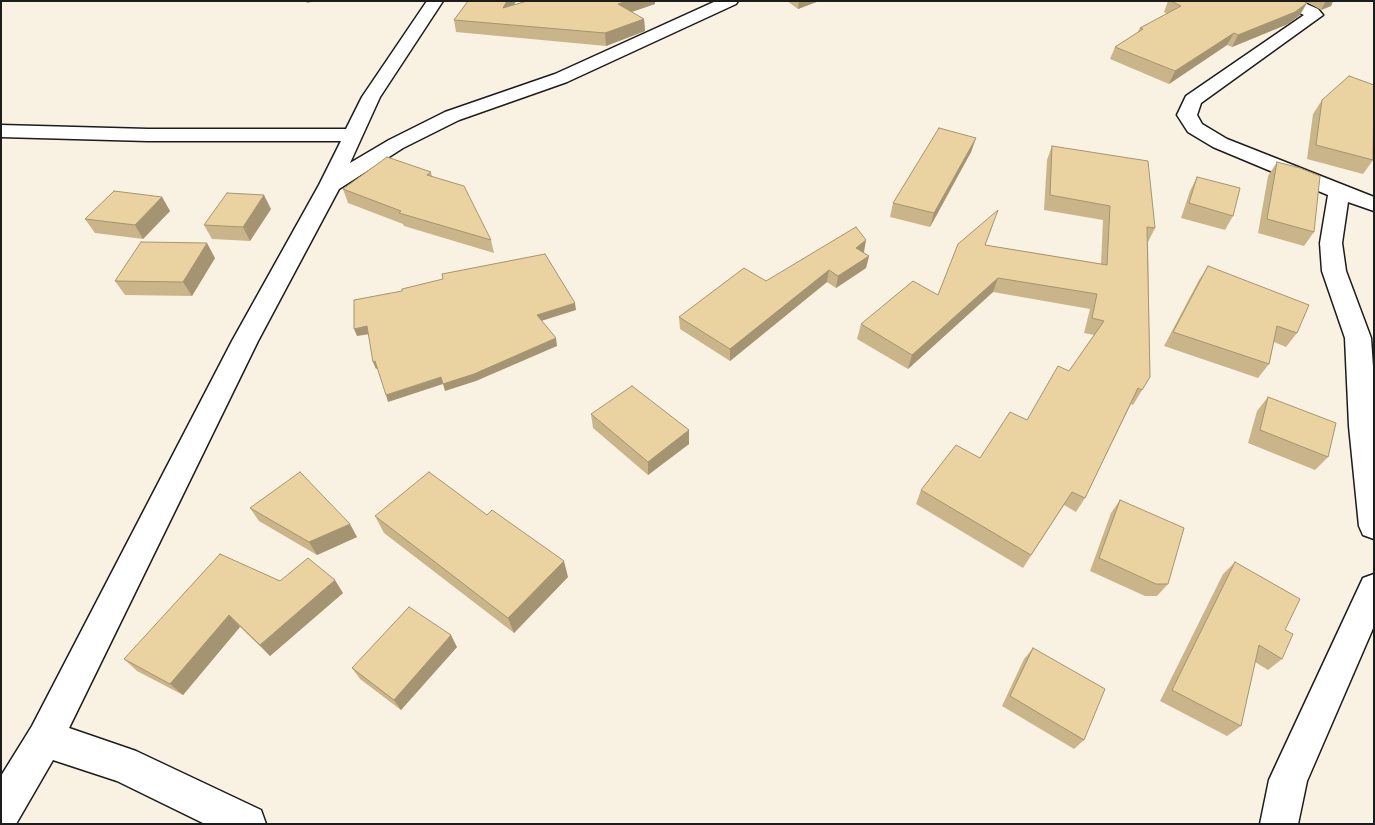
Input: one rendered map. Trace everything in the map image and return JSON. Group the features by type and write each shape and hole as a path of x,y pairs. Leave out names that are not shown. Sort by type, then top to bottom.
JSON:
{"street":[{"path":"1,812 45,739 245,341 330,186 371,97 435,1"},
{"path":"330,186 396,144 452,116 561,78 730,1"},
{"path":"1285,1 1319,8 1315,15 1193,100 1187,115 1195,128 1220,143 1339,192 1374,204"},
{"path":"680,6 697,15"},
{"path":"1,131 352,135"},
{"path":"1339,192 1331,243 1334,271 1358,338 1363,426 1374,526"},
{"path":"1279,824 1288,780 1374,588"},
{"path":"45,739 123,764 247,824"}],"building":[{"path":"468,1 507,1 503,8 527,1 627,1 618,4 644,19 605,33 454,20"},
{"path":"1171,1 1303,1 1307,3 1295,12 1238,35 1234,33 1175,71 1115,47 1143,29 1140,28 1181,6"},
{"path":"1349,76 1374,85 1373,160 1316,145 1322,100"},
{"path":"939,128 976,138 934,213 893,203"},
{"path":"1052,146 1148,161 1155,228 1147,227 1150,377 1142,390 1138,388 1085,498 1072,492 1031,555 921,490 956,445 980,458 1010,412 1027,420 1058,366 1069,371 1104,321 1092,318 1097,294 998,278 912,355 861,324 913,281 938,295 958,244 998,210 985,245 1107,265 1110,206 1050,195"},
{"path":"387,157 431,172 427,175 464,186 491,240 399,213 401,211 343,189"},
{"path":"1277,162 1320,176 1314,232 1267,219"},
{"path":"1197,177 1240,188 1233,216 1189,203"},
{"path":"114,191 162,197 135,225 85,219"},
{"path":"227,193 264,195 243,227 204,225"},
{"path":"856,227 866,240 856,248 869,256 838,276 829,270 730,349 679,317 744,268 766,281"},
{"path":"141,242 207,243 183,282 115,281"},
{"path":"545,254 575,303 537,315 556,338 474,374 443,384 441,377 386,395 375,361 373,362 367,326 354,329 354,300 402,291 402,289 443,279 442,274"},
{"path":"1208,266 1309,305 1297,333 1277,326 1269,364 1173,332"},
{"path":"632,386 689,430 648,462 591,414"},
{"path":"1268,397 1336,423 1328,457 1260,430"},
{"path":"300,472 350,524 309,542 250,508"},
{"path":"429,472 487,515 492,510 564,561 508,618 375,516"},
{"path":"1120,500 1184,528 1168,584 1156,584 1099,558"},
{"path":"220,554 280,581 308,558 335,580 260,645 229,615 170,684 124,659"},
{"path":"1235,562 1300,599 1285,630 1293,634 1282,659 1259,645 1241,726 1172,690"},
{"path":"409,607 451,635 394,700 352,668"},
{"path":"1033,648 1105,689 1084,740 1010,696"}]}
